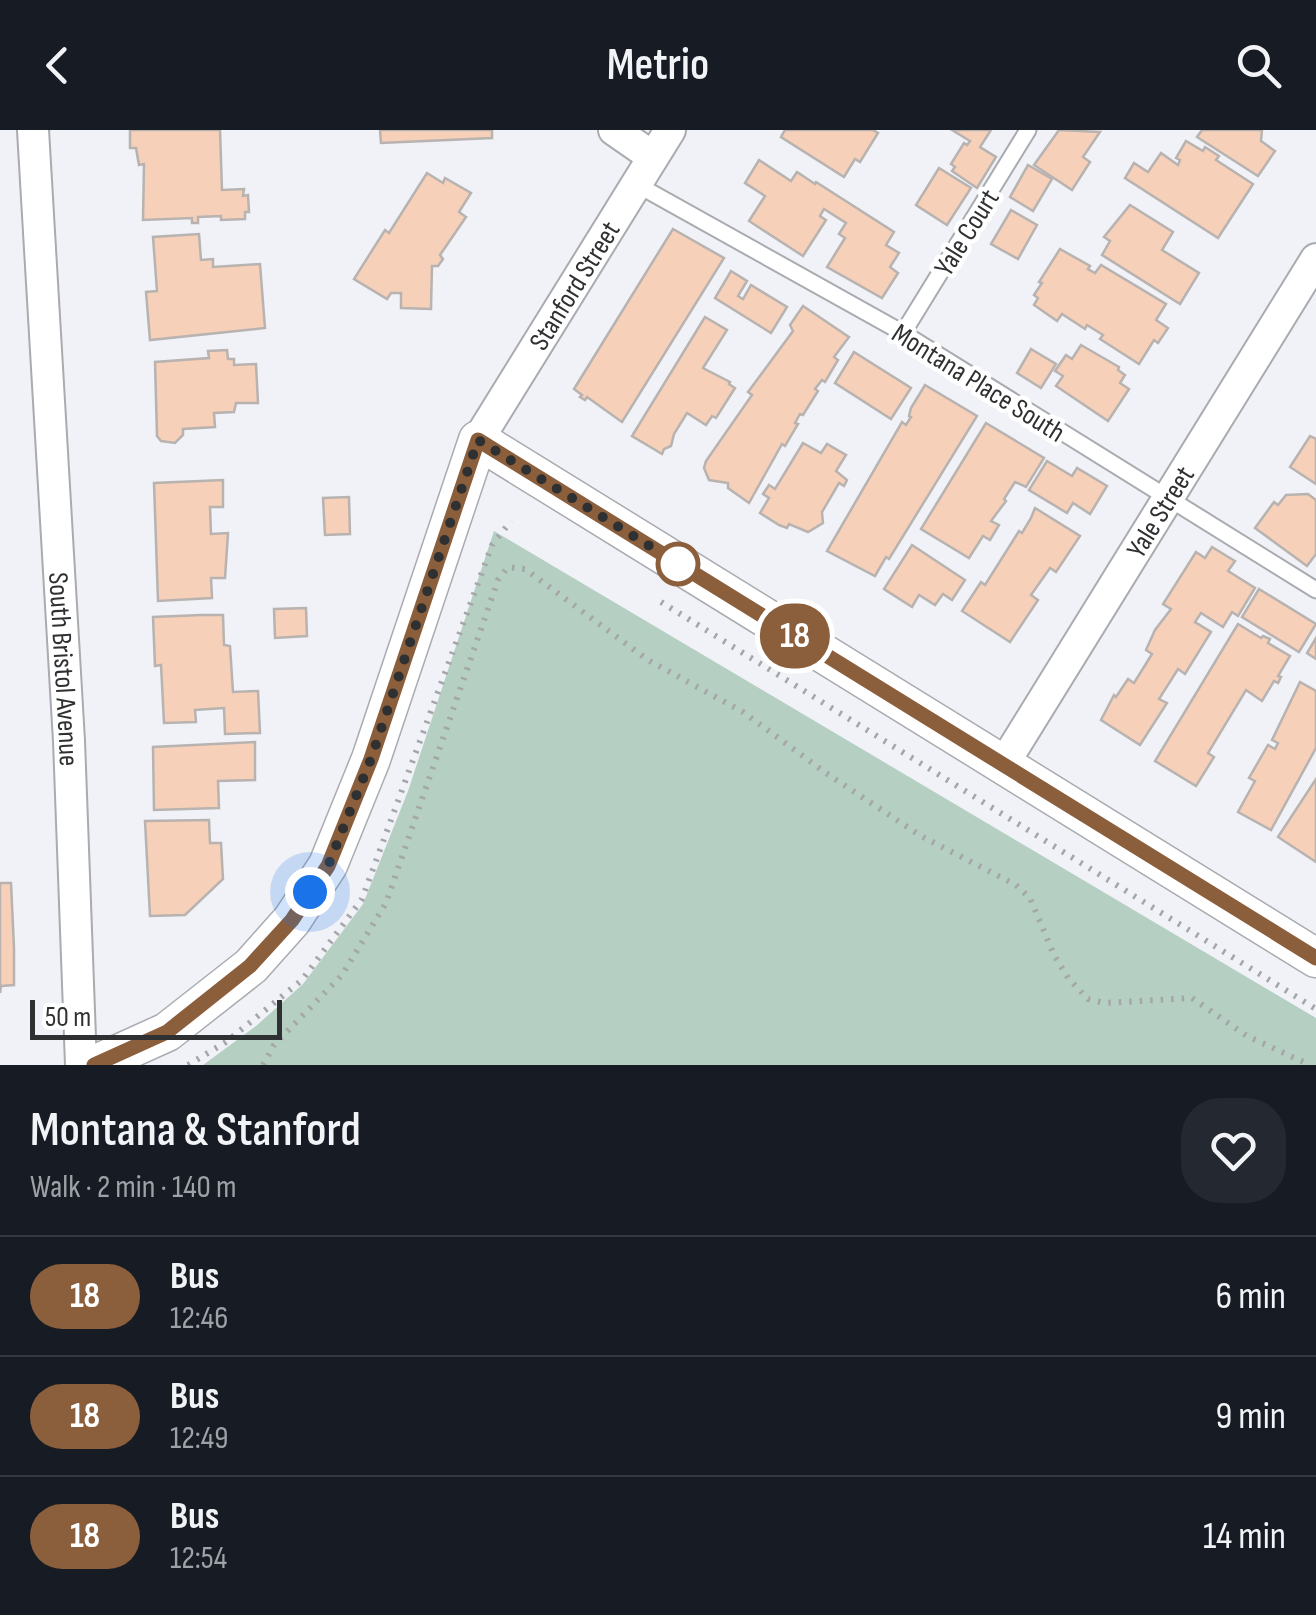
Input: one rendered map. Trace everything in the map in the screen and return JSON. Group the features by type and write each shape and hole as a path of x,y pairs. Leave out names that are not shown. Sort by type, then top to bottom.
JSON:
{"street":[{"name":"South Bristol Avenue","path":"33,130 69,742 81,1065"},
{"path":"614,130 653,157"},
{"name":"Stanford Street","path":"478,440 670,130"},
{"name":"Yale Street","path":"1004,765 1316,260"},
{"path":"94,1065 167,1032 250,966 292,920 328,866 371,759 478,440 1316,958"}],"lane":[{"name":"Yale Court","path":"903,333 1028,130"},
{"name":"Montana Place South","path":"636,184 903,333 1316,590"}],"path":[{"path":"262,1065 274,1045 342,975 386,904 498,580 508,566 525,569 648,660 743,712 921,836 1016,885 1030,898 1068,978 1088,999 1104,1004 1192,998 1247,1036 1310,1065"},
{"path":"661,602 1316,1009"}],"green space":[{"path":"494,531 1316,1018 1316,1065 203,1065 256,1026 303,984 363,904 408,791"}],"building":[{"path":"130,130 220,130 222,190 244,189 249,212 245,212 245,219 198,217 198,223 192,223 192,218 143,220 144,164 139,165 136,148 130,148"},
{"path":"380,130 492,130 492,138 381,143"},
{"path":"785,130 878,133 860,162 855,159 844,177 781,137"},
{"path":"952,130 991,130 980,147 996,157 977,188 952,171 955,167 951,164 964,143 970,141"},
{"path":"1059,130 1100,132 1083,157 1090,162 1072,190 1034,165"},
{"path":"1202,130 1262,130 1261,141 1275,151 1258,176 1197,137"},
{"path":"1186,141 1203,151 1205,147 1219,156 1216,160 1253,184 1218,238 1125,178 1134,163 1148,172 1161,153 1178,165 1180,160 1176,158"},
{"path":"759,160 791,181 797,172 816,182 894,232 886,245 899,253 890,267 898,273 882,298 827,267 845,238 839,234 846,223 824,209 820,216 826,220 803,256 749,221 765,196 745,183"},
{"path":"1028,165 1052,179 1033,211 1010,197"},
{"path":"939,168 971,188 947,225 916,205"},
{"path":"427,173 471,193 459,212 466,217 440,255 443,259 438,266 432,266 431,309 401,308 401,293 391,293 387,299 354,279"},
{"path":"1130,205 1173,232 1162,250 1199,273 1180,304 1102,255 1110,241 1104,237"},
{"path":"1011,210 1037,225 1018,259 991,244"},
{"path":"673,229 724,258 622,422 587,397 580,397 574,389"},
{"path":"199,234 201,260 213,259 213,267 260,264 265,328 150,340 146,292 157,291 153,237"},
{"path":"1060,249 1095,273 1101,265 1166,304 1156,320 1168,328 1158,343 1154,340 1139,364 1100,339 1103,335 1087,325 1085,329 1062,314 1057,321 1034,305 1038,298 1034,295 1042,283 1039,282"},
{"path":"731,271 747,281 738,296 743,299 751,285 787,307 771,333 715,298"},
{"path":"803,306 849,337 749,503 728,488 728,483 709,480 704,468 752,395 748,392 793,331 790,325"},
{"path":"705,317 727,330 703,368 735,388 716,418 712,416 706,425 687,413 671,446 662,454 632,436"},
{"path":"1081,345 1119,367 1125,375 1120,383 1129,389 1108,421 1056,386 1063,376 1055,371 1066,355 1072,359"},
{"path":"1031,349 1056,364 1041,388 1017,373"},
{"path":"227,350 234,365 256,364 258,403 236,403 234,412 214,413 215,427 183,429 175,443 161,441 157,436 155,362 209,358 208,351"},
{"path":"854,352 911,388 891,419 835,383"},
{"path":"925,385 977,416 875,576 827,551 902,422 906,425 911,417 911,408"},
{"path":"986,423 1044,458 1026,487 1015,482 991,521 999,525 990,540 983,536 969,558 921,529"},
{"path":"1310,436 1316,439 1316,484 1290,467"},
{"path":"803,443 821,453 827,444 846,455 836,471 847,480 844,486 839,483 822,512 823,523 808,532 789,524 787,528 779,525 760,513 769,498 763,494 769,485 775,489"},
{"path":"1047,461 1072,476 1077,468 1107,486 1090,514 1073,503 1067,513 1029,490"},
{"path":"223,480 223,507 210,507 211,534 228,533 225,578 211,578 212,598 158,601 154,483"},
{"path":"1308,494 1316,500 1316,554 1307,566 1255,528 1274,502 1278,505 1286,495"},
{"path":"349,497 350,534 325,535 323,498"},
{"path":"1035,508 1080,536 1056,572 1050,568 1031,595 1038,600 1010,642 962,611 981,582 985,585 1019,531 1022,533"},
{"path":"912,545 965,580 952,600 943,594 935,605 919,595 912,607 884,589"},
{"path":"1212,547 1235,561 1228,571 1255,588 1238,616 1232,612 1223,627 1201,613 1195,622 1211,632 1185,674 1178,669 1159,699 1167,703 1140,745 1101,720 1114,695 1128,679 1134,683 1152,654 1146,650 1171,609 1163,604 1196,552 1205,558"},
{"path":"1259,589 1316,624 1299,652 1242,617"},
{"path":"306,608 307,636 275,638 274,609"},
{"path":"223,615 233,692 258,691 260,733 225,734 224,708 195,710 196,722 164,723 161,665 155,666 153,617"},
{"path":"1238,624 1270,639 1268,643 1290,656 1278,683 1274,681 1262,701 1246,690 1208,753 1214,757 1196,786 1155,761"},
{"path":"1316,638 1316,659 1307,653"},
{"path":"1300,682 1316,691 1316,748 1271,830 1238,812 1255,781 1249,778 1268,745 1275,749 1278,743 1272,740"},
{"path":"255,742 255,780 218,781 219,808 154,810 153,747"},
{"path":"1316,779 1316,862 1278,837"},
{"path":"209,820 210,843 221,843 223,879 185,915 150,916 145,821"},
{"path":"0,883 11,883 14,985 1,986 0,993"}],"bus line":[{"name":"18","path":"94,1065 167,1032 250,966 292,920 328,866 371,759 478,440 1316,958"}],"route":[{"path":"310,892 328,866 371,759 478,440 682,566 678,564"}]}
